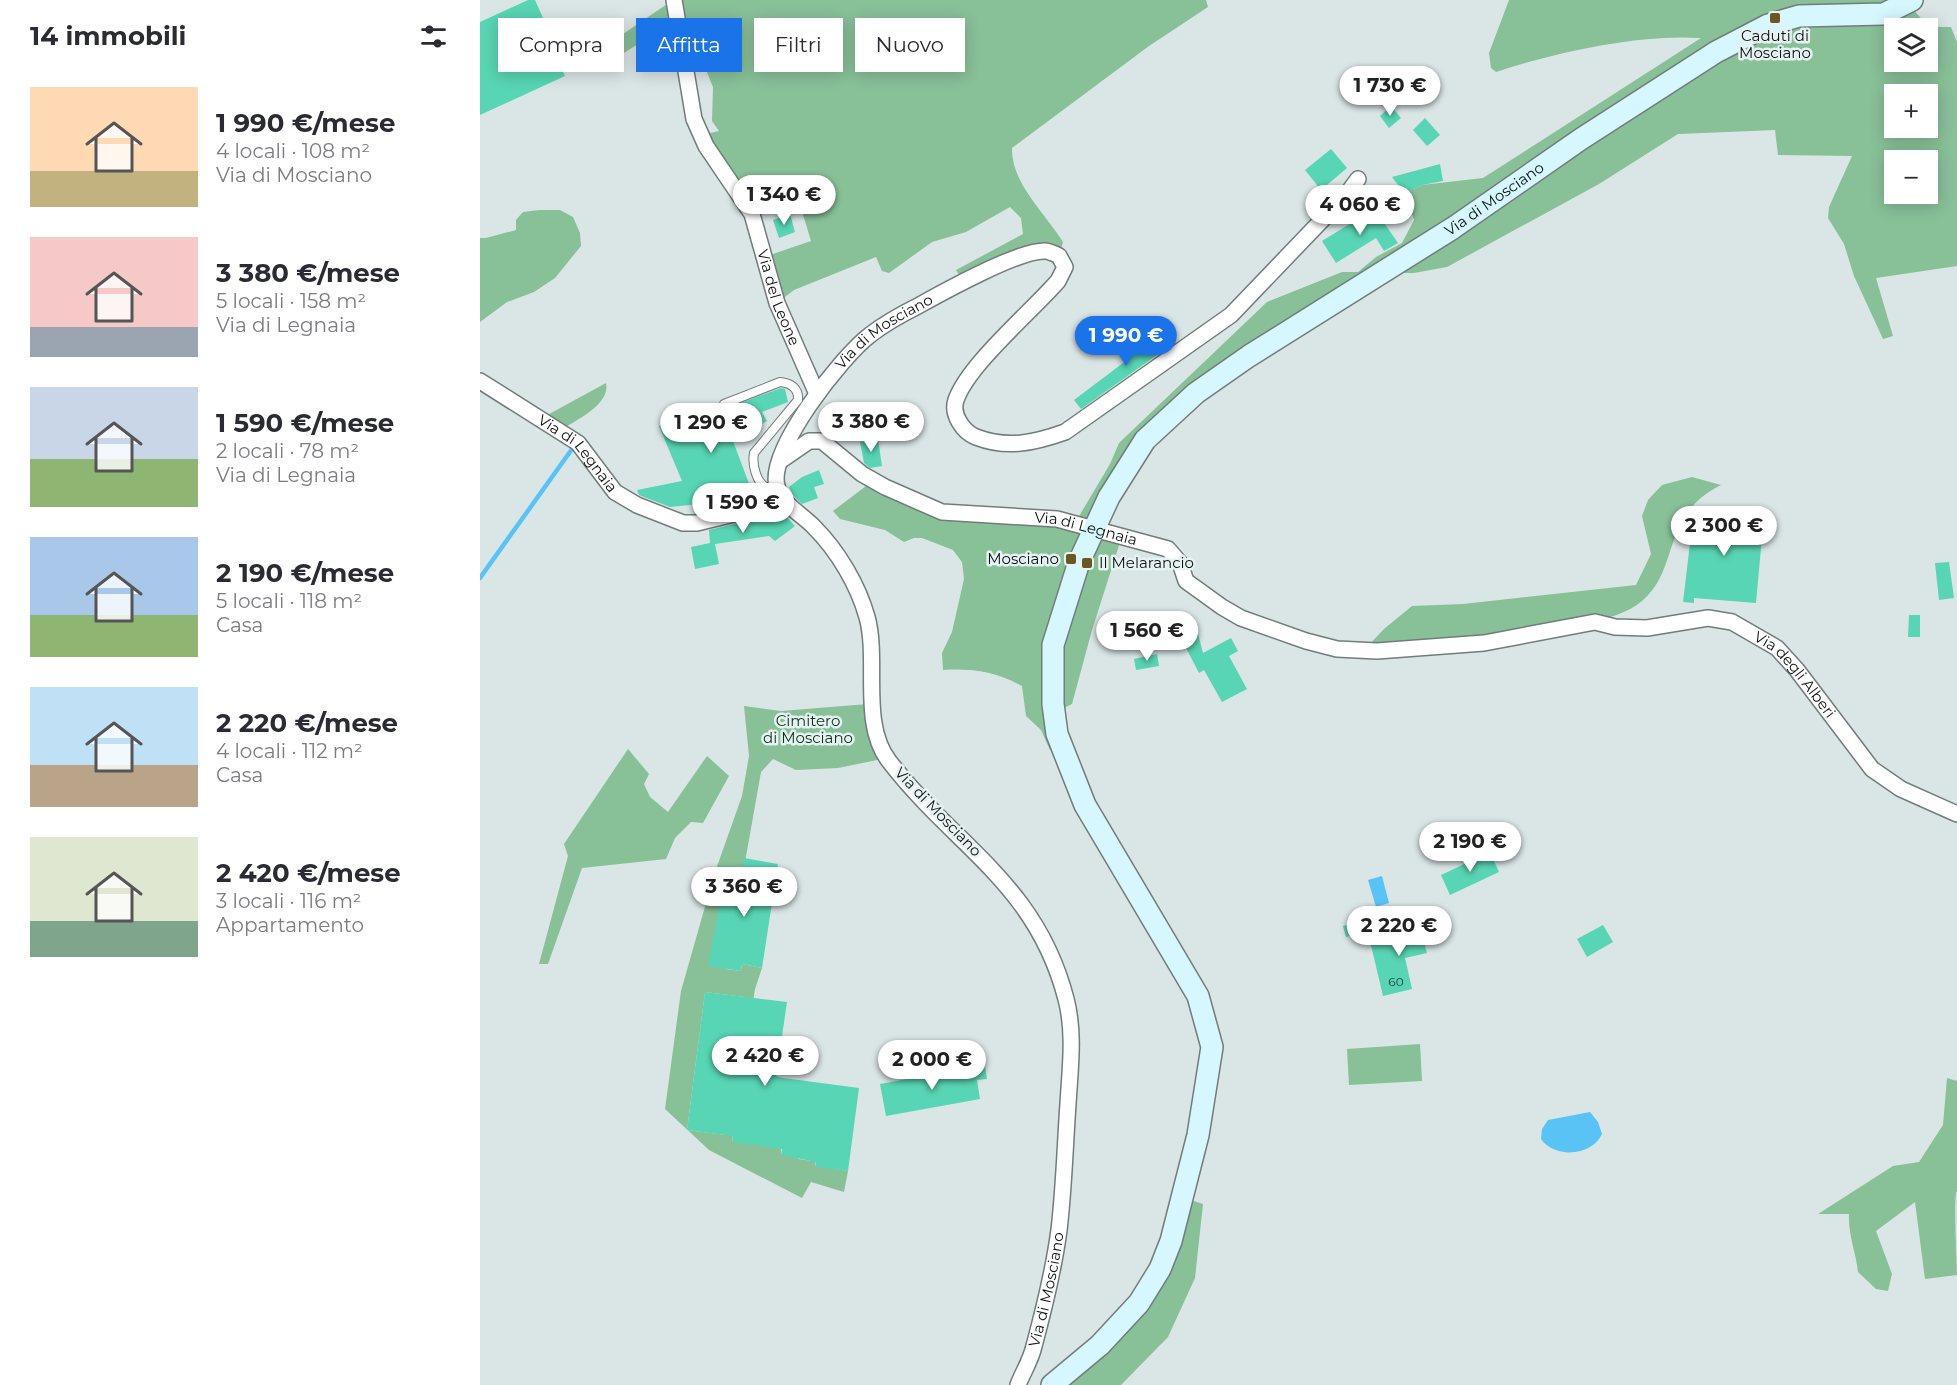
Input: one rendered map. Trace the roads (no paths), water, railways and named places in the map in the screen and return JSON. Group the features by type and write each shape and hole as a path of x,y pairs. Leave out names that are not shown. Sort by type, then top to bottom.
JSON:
{"main road":[{"name":"Via di Mosciano","path":"1052,1385 1100,1345 1131,1312 1160,1269 1171,1241 1198,1135 1212,1047 1198,996 1085,805 1058,734 1053,704 1053,645 1069,590 1093,528 1145,440 1196,393 1249,356 1444,234 1581,139 1716,52 1768,25 1799,16 1884,14 1912,0"}],"street":[{"name":"Via del Leone","path":"674,0 694,119 706,146 752,214 777,303 817,394"},
{"name":"Via di Mosciano","path":"1018,1385 1034,1350 1059,1232 1071,1041 1067,1004 1057,967 1044,938 1025,908 994,869 923,800 887,758 878,742 874,719 871,639 867,616 848,571 816,529 787,503 777,487 780,461 795,427 817,394 869,335 915,307 996,267 1032,253 1047,251 1059,256 1065,267 1061,274 1044,297 968,377 955,402 957,418 969,434 995,445 1035,442 1065,432 1231,315 1347,194 1358,179"},
{"name":"Via di Legnaia","path":"480,381 578,443 615,492 637,505 682,523 697,523 738,513 777,487"},
{"name":"Via di Legnaia","path":"780,461 809,441 822,441 862,474 885,487 942,512 1057,519 1168,549 1180,563 1186,581 1241,618 1306,641 1337,649 1377,651 1484,643 1595,622"},
{"name":"Via degli Alberi","path":"1595,622 1615,627 1647,628 1708,618 1732,622 1777,648 1797,670 1872,769 1900,789 1957,814"}],"lane":[{"path":"724,404 780,382 795,387 799,394 798,400 754,453 753,460 759,481 768,488 777,487"}],"water":[{"path":"1382,876 1389,903 1376,907 1368,880"},
{"path":"1590,1112 1598,1122 1602,1134 1590,1147 1582,1151 1564,1152 1555,1150 1541,1139 1542,1129 1548,1120"}],"waterway":[{"path":"480,578 572,449"}],"place":[{"name":"Caduti di Mosciano","path":"1775,18"},
{"name":"Mosciano","path":"1071,559"},
{"name":"Il Melarancio","path":"1087,563"}],"park label":[{"name":"Cimitero di Mosciano","path":"808,730"}]}
